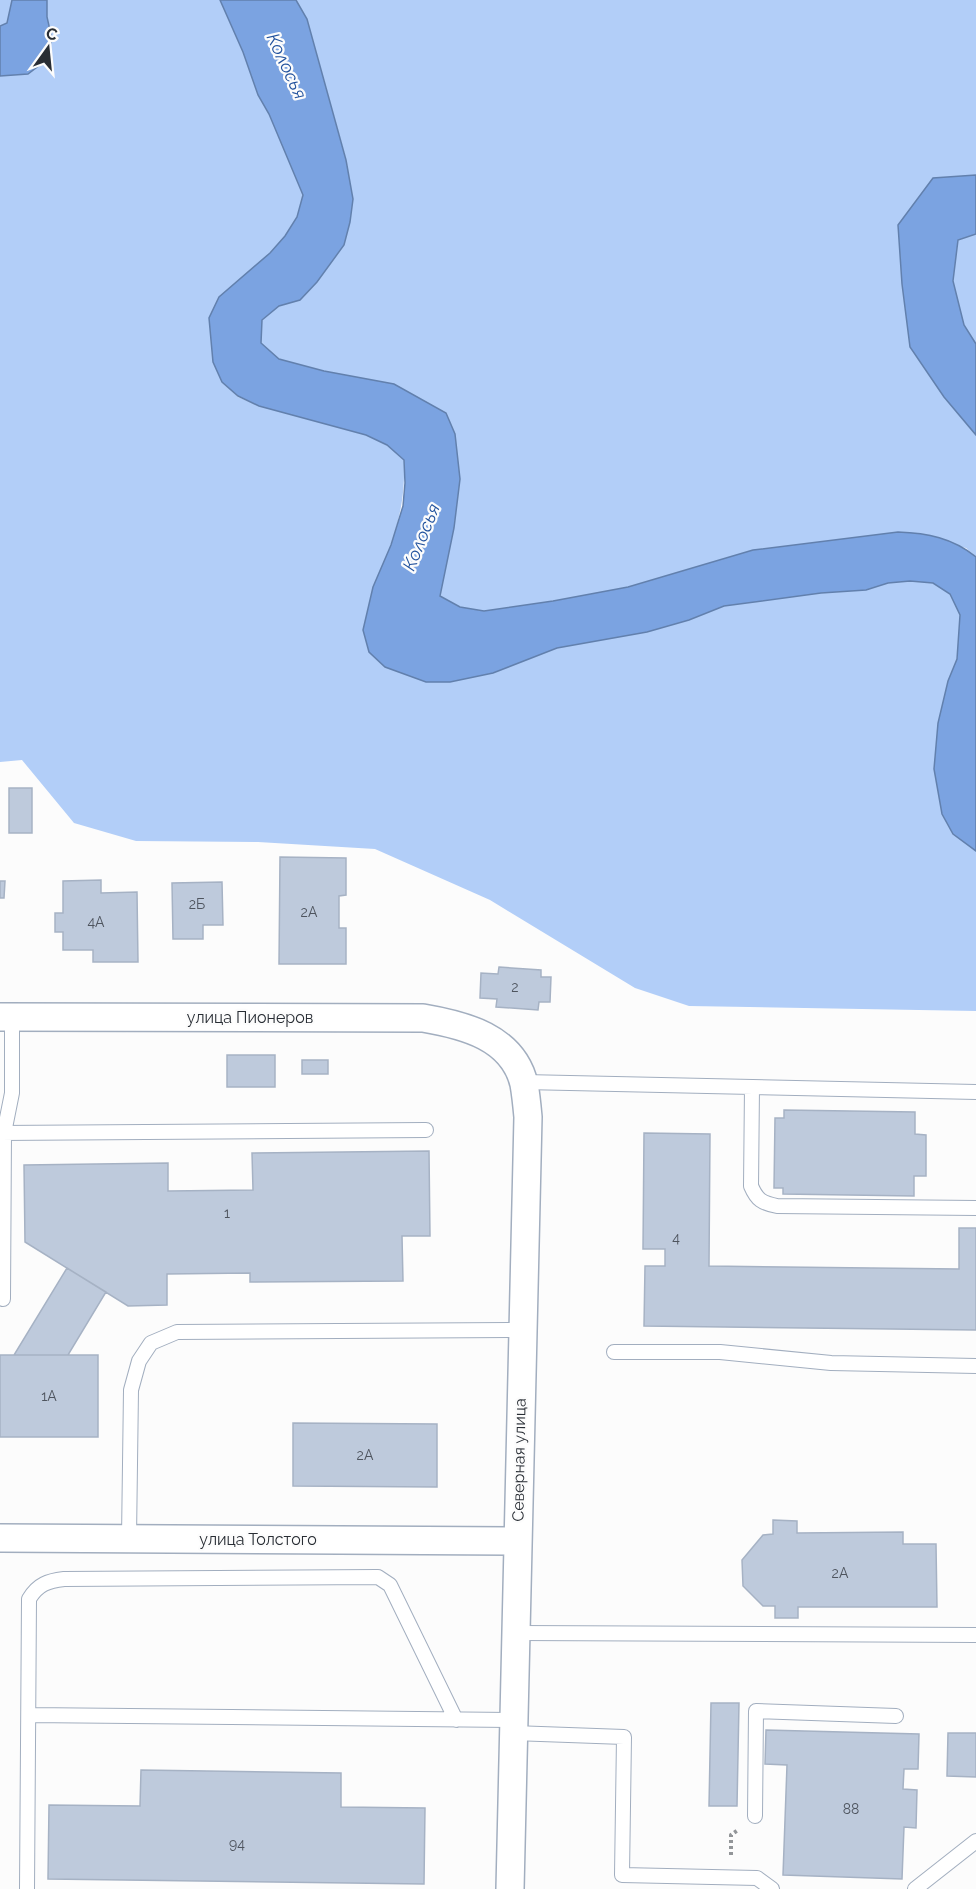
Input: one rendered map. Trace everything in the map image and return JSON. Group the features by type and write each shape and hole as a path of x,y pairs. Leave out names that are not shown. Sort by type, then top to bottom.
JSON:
{"street":[{"name":"улица Пионеров","path":"6,1016 423,1018 473,1029 495,1042"},
{"name":"Северная улица","path":"495,1042 513,1060 524,1082 528,1117 510,1889"},
{"name":"улица Толстого","path":"0,1538 517,1541"}],"lane":[{"path":"3,1299 2,1133 12,1093 6,1016"},
{"path":"524,1082 976,1092"},
{"path":"752,1087 751,1186 755,1197 763,1203 777,1206 976,1208"},
{"path":"2,1133 426,1130"},
{"path":"129,1538 131,1390 139,1361 151,1343 177,1332 522,1330"},
{"path":"614,1352 720,1352 831,1363 976,1366"},
{"path":"27,1889 29,1599 36,1588 48,1581 64,1579 378,1577 390,1585 456,1720"},
{"path":"516,1633 976,1635"},
{"path":"754,1816 756,1711 896,1716"},
{"path":"29,1715 456,1720 624,1737 622,1875 757,1878 772,1889"},
{"path":"915,1889 976,1841"}],"path":[{"path":"730,1877 731,1834 754,1816"}],"shaded area":[{"path":"0,0 12,0 12,2 7,23 0,26"},
{"path":"47,0 220,0 243,52 258,95 269,114 303,195 297,217 285,236 270,253 222,382 238,397 259,406 366,435 387,445 404,460 402,503 391,545 493,673 557,648 647,632 689,620 724,606 821,593 866,590 888,583 910,581 933,583 951,594 960,615 957,660 948,681 934,769 942,814 953,834 976,851 976,1011 689,1006 635,988 490,900 375,849 258,842 136,841 74,823 22,760 0,762 0,76 28,74 52,39 47,17"},
{"path":"296,0 976,0 976,175 933,179 898,225 910,347 944,397 976,435 976,557 966,548 898,532 753,550 628,587 484,611 460,607 440,596 454,528 460,479 394,384 324,371 279,359 261,343 261,320 279,306 300,300 317,282 344,245 353,199 346,159 307,19"},
{"path":"976,234 976,344 964,325 953,281 958,240"}],"water":[{"path":"12,0 47,0 47,17 52,39 45,61 28,74 0,76 0,26 7,23"},
{"name":"Колосья","path":"220,0 296,0 307,19 346,160 353,199 344,245 317,282 300,300 279,306 262,320 261,343 279,359 324,371 394,384 446,413 455,434 460,479 454,528 440,596 460,607 484,611 628,587 753,550 898,532 929,535 958,545 976,557 976,851 953,834 942,814 934,769 938,723 948,681 957,659 960,615 950,594 933,583 910,581 888,583 866,590 821,593 724,606 689,620 647,632 557,648 493,673 450,682 426,682 385,667 369,652 363,630 373,587 391,545 403,506 404,460 387,445 366,435 259,406 238,396 222,382 213,362 209,318 219,297 270,253 285,236 297,217 303,195 269,114 258,95 243,52"},
{"path":"976,175 976,234 958,240 953,281 964,325 976,344 976,435 944,397 910,347 898,225 933,178"}],"building":[{"path":"9,788 32,788 32,833 9,833"},
{"path":"280,857 346,858 346,895 339,896 339,928 346,928 346,964 279,964"},
{"path":"101,880 101,893 137,892 138,962 93,962 93,950 63,950 63,932 55,932 55,913 63,913 63,881"},
{"path":"0,881 5,881 4,898 0,898"},
{"path":"222,882 223,925 203,925 203,939 173,939 172,883"},
{"path":"499,967 541,970 541,977 551,977 550,1002 539,1002 538,1010 496,1007 497,999 480,998 481,973 498,974"},
{"path":"227,1055 275,1055 275,1087 227,1087"},
{"path":"302,1060 328,1060 328,1074 302,1074"},
{"path":"784,1110 915,1112 915,1134 926,1135 926,1176 914,1176 914,1196 783,1194 783,1188 774,1188 775,1118 784,1118"},
{"path":"644,1133 710,1134 709,1266 959,1269 959,1228 976,1228 976,1330 644,1326 645,1266 665,1266 665,1249 643,1249"},
{"path":"429,1151 430,1236 402,1236 403,1281 250,1282 250,1273 167,1274 167,1305 128,1306 25,1242 24,1165 168,1163 168,1191 253,1190 252,1153"},
{"path":"67,1268 106,1292 68,1355 14,1355"},
{"path":"0,1355 98,1355 98,1437 0,1437"},
{"path":"293,1423 437,1424 437,1487 293,1486"},
{"path":"773,1520 797,1521 797,1533 903,1532 903,1544 936,1544 937,1607 798,1607 798,1618 775,1618 775,1606 763,1606 743,1586 742,1560 763,1535 773,1534"},
{"path":"711,1703 739,1703 737,1806 709,1806"},
{"path":"766,1730 919,1734 918,1769 904,1769 903,1789 917,1790 916,1828 904,1827 902,1879 783,1875 787,1765 765,1764"},
{"path":"948,1733 976,1733 976,1777 947,1776"},
{"path":"141,1770 341,1773 341,1807 425,1808 424,1884 48,1879 49,1805 140,1806"}]}
